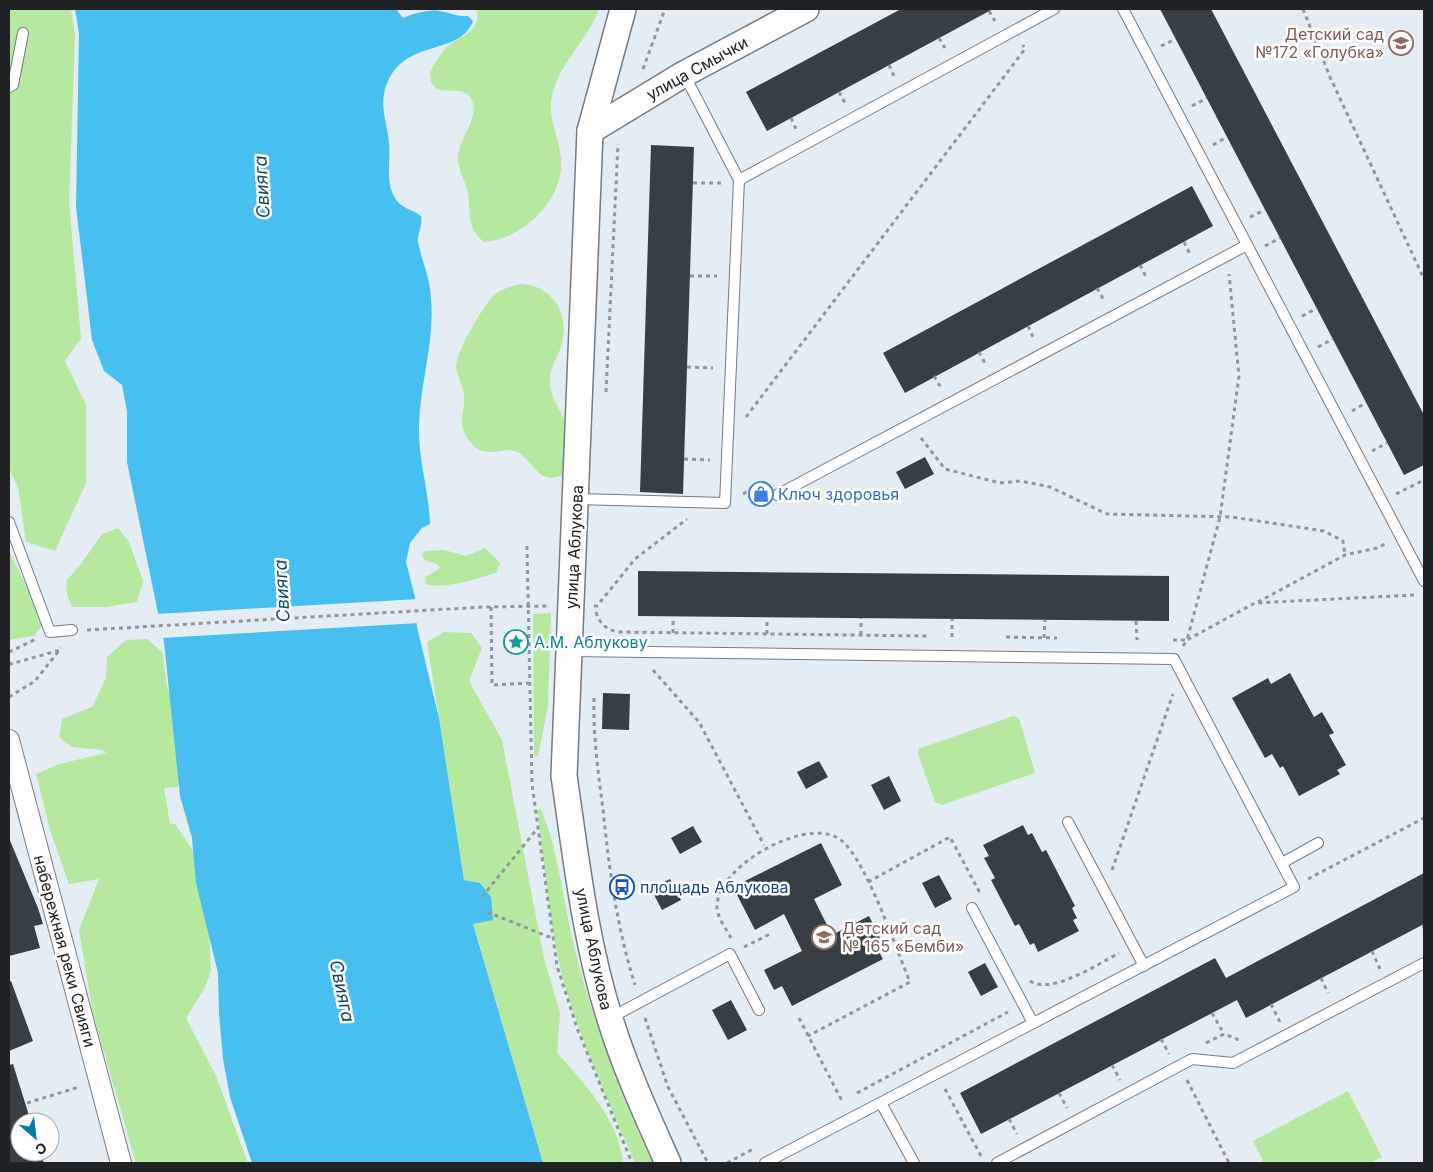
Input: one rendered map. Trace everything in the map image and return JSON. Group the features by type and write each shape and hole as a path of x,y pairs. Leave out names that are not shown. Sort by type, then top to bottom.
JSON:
{"street":[{"name":"улица Аблукова","path":"623,9 590,131 577,499 564,776 580,881 610,1018 641,1101 668,1163"},
{"name":"улица Смычки","path":"590,131 684,74 806,9"},
{"name":"набережная реки Свияги","path":"9,740 121,1163"}],"lane":[{"path":"739,180 1054,9"},
{"path":"1124,9 1424,581"},
{"path":"9,87 13,85 24,33"},
{"path":"577,499 726,503 739,180 684,74"},
{"path":"777,495 1247,245"},
{"path":"9,522 50,632 70,631"},
{"path":"569,651 1174,659 1294,886 765,1163"},
{"path":"1068,822 1144,966"},
{"path":"1282,863 1318,843"},
{"path":"972,908 1033,1023"},
{"path":"610,1018 734,952 759,1010"},
{"path":"997,1163 1176,1063 1192,1059 1233,1063 1424,963"},
{"path":"881,1103 914,1163"}],"path":[{"path":"630,105 665,9"},
{"path":"1303,9 1330,77 1424,279"},
{"path":"728,441 1025,50 1009,18 997,25 989,11"},
{"path":"940,38 947,52"},
{"path":"1156,48 1176,39"},
{"path":"889,65 896,79"},
{"path":"888,84 905,75"},
{"path":"839,92 846,106"},
{"path":"1187,108 1207,98"},
{"path":"838,111 854,102"},
{"path":"791,118 798,132"},
{"path":"790,137 806,128"},
{"path":"1208,148 1227,137"},
{"path":"606,400 618,140"},
{"path":"693,183 721,183"},
{"path":"1245,220 1265,210"},
{"path":"1260,249 1280,238"},
{"path":"1184,242 1191,256"},
{"path":"1174,659 1187,640 1220,517 1239,376 1227,256"},
{"path":"1140,265 1147,279"},
{"path":"690,276 717,276"},
{"path":"1097,288 1104,302"},
{"path":"1296,319 1317,308"},
{"path":"1028,326 1034,338"},
{"path":"1312,350 1333,339"},
{"path":"979,352 986,364"},
{"path":"687,367 713,368"},
{"path":"934,376 941,388"},
{"path":"1346,414 1366,403"},
{"path":"910,424 945,469 1000,483 1021,480 1050,487 1107,514 1220,517 1324,531 1343,541 1345,554"},
{"path":"1366,454 1387,443"},
{"path":"684,459 710,460"},
{"path":"1382,502 1424,480"},
{"path":"597,606 635,559 708,502"},
{"path":"1170,640 1187,640 1345,554 1384,545"},
{"path":"1255,604 1419,594"},
{"path":"595,651 597,596"},
{"path":"9,697 35,681 61,650 70,631 483,607 571,606"},
{"path":"491,607 492,685 529,683"},
{"path":"596,612 601,623 613,631 934,636"},
{"path":"673,617 673,633"},
{"path":"767,634 768,618"},
{"path":"861,618 861,635"},
{"path":"952,619 952,637"},
{"path":"1044,638 1045,620"},
{"path":"1136,621 1136,640"},
{"path":"9,652 50,632"},
{"path":"943,637 961,637"},
{"path":"998,637 1063,638"},
{"path":"1127,639 1145,640"},
{"path":"9,663 61,650"},
{"path":"638,652 698,722 764,845"},
{"path":"1104,891 1181,672"},
{"path":"594,690 593,728 611,881 624,951 668,1087 708,1163"},
{"path":"1294,886 1424,818"},
{"path":"482,897 538,828"},
{"path":"770,934 734,952 716,908 720,894 729,878 750,858 783,840 815,834 830,834 842,841 868,882 910,982 808,1036"},
{"path":"487,912 552,938"},
{"path":"1372,951 1381,970"},
{"path":"1321,978 1330,997"},
{"path":"833,1106 1024,1004"},
{"path":"1271,1004 1280,1023"},
{"path":"1212,1013 1224,1034"},
{"path":"799,1018 842,1102"},
{"path":"1161,1039 1176,1063 1229,1163"},
{"path":"1112,1065 1123,1087"},
{"path":"27,1103 99,1082"},
{"path":"1059,1093 1070,1115"},
{"path":"1009,1120 1020,1141"},
{"path":"727,1163 760,1146"}],"green space":[{"path":"9,9 71,9 75,35 69,202 81,338 65,361 86,405 86,483 55,551 26,542 18,487 9,469"},
{"path":"477,9 599,9 588,31 561,73 552,96 552,120 561,160 556,190 538,215 526,226 512,234 484,242 474,231 472,225 468,193 458,163 461,144 472,120 473,104 470,97 464,92 437,89 431,82 430,72 445,49 468,33 476,24"},
{"path":"521,284 542,290 550,296 561,312 563,322 562,344 550,379 551,390 567,427 568,444 565,474 556,477 549,478 539,473 525,458 514,451 490,452 478,449 472,444 463,430 464,393 456,367 460,351 476,320 493,296 506,288"},
{"path":"118,528 129,542 143,581 137,602 106,607 72,607 67,595 66,581 81,564 102,534"},
{"path":"485,548 500,563 497,572 472,580 441,586 426,584 425,577 440,568 437,564 424,560 422,554 425,551 444,550 466,556"},
{"path":"9,551 34,601 43,624 34,636 9,640"},
{"path":"551,613 548,706 538,756 534,756 533,614"},
{"path":"444,632 471,633 482,648 469,681 502,740 544,958 560,1013 557,1053 579,1077 608,1118 620,1147 623,1163 543,1163 473,923 480,883 464,880 427,642"},
{"path":"147,639 163,653 167,687 184,729 185,754 178,787 164,788 170,824 175,824 206,870 211,972 204,989 186,1018 216,1076 248,1163 136,1163 93,1014 79,930 99,879 69,884 50,830 36,774 59,764 106,753 102,750 71,747 59,737 62,719 92,707 106,678 107,657 126,640"},
{"path":"1013,716 1019,718 1035,773 942,805 935,802 918,754 918,749"},
{"path":"541,809 552,842 574,946 589,1001 619,1084 653,1163 635,1163 596,1072 570,1002 558,959 551,917 537,810"},
{"path":"1348,1091 1382,1157 1370,1163 1264,1163 1253,1141"}],"water":[{"name":"Свияга","path":"75,9 396,9 403,18 421,12 435,11 468,16 473,21 466,33 455,40 414,55 401,63 391,75 384,94 383,107 389,143 391,189 400,204 421,216 418,242 428,277 432,314 419,426 420,451 430,524 422,528 410,543 406,562 415,597 417,627 439,718 464,880 480,883 491,897 493,920 473,924 543,1163 252,1163 230,1097 223,1059 218,973 196,883 192,838 180,796 164,642 127,462 127,411 122,385 104,371 92,340 76,207 79,33"}],"pier":[{"path":"418,599 420,623 161,638 156,614"}],"building":[{"path":"901,9 993,9 767,131 746,92"},
{"path":"1160,9 1211,9 1424,415 1424,465 1404,475"},
{"path":"651,145 694,147 683,494 640,492"},
{"path":"1192,186 1213,226 905,393 883,353"},
{"path":"925,457 934,474 905,489 896,472"},
{"path":"638,571 1169,576 1169,621 638,616"},
{"path":"1290,673 1314,717 1322,712 1334,733 1329,735 1346,765 1337,770 1340,774 1299,796 1283,766 1280,768 1272,754 1265,758 1232,698 1268,678 1271,684"},
{"path":"603,693 630,694 629,730 602,729"},
{"path":"819,761 828,777 806,789 797,772"},
{"path":"889,776 901,801 884,810 871,785"},
{"path":"1023,825 1028,835 1032,833 1042,852 1046,850 1075,906 1072,908 1077,918 1073,920 1079,931 1038,952 1034,943 1030,945 1019,924 1015,926 991,880 995,878 984,858 989,856 983,845"},
{"path":"693,826 702,842 680,854 671,838"},
{"path":"9,838 43,924 34,926 40,948 9,956"},
{"path":"821,843 842,885 814,899 832,935 869,916 880,938 873,941 883,959 792,1006 782,986 774,990 764,970 802,951 784,914 755,930 733,887"},
{"path":"1424,873 1424,924 1246,1018 1237,1000 981,1134 960,1093 1215,958 1226,978"},
{"path":"939,875 952,899 935,908 922,883"},
{"path":"670,879 681,900 662,910 651,889"},
{"path":"985,963 998,987 981,996 968,972"},
{"path":"11,981 33,1041 9,1051 9,982"},
{"path":"731,1000 747,1030 728,1040 712,1010"},
{"path":"13,1064 28,1112 10,1112 10,1162 44,1163 9,1163 9,1065"}],"place":[{"name":"Детский сад №172 «Голубка»","path":"1401,43"},
{"name":"Ключ здоровья","path":"761,494"},
{"name":"А.М. Аблукову","path":"516,642"},
{"name":"площадь Аблукова","path":"622,887"},
{"name":"Детский сад № 165 «Бемби»","path":"824,937"}]}
